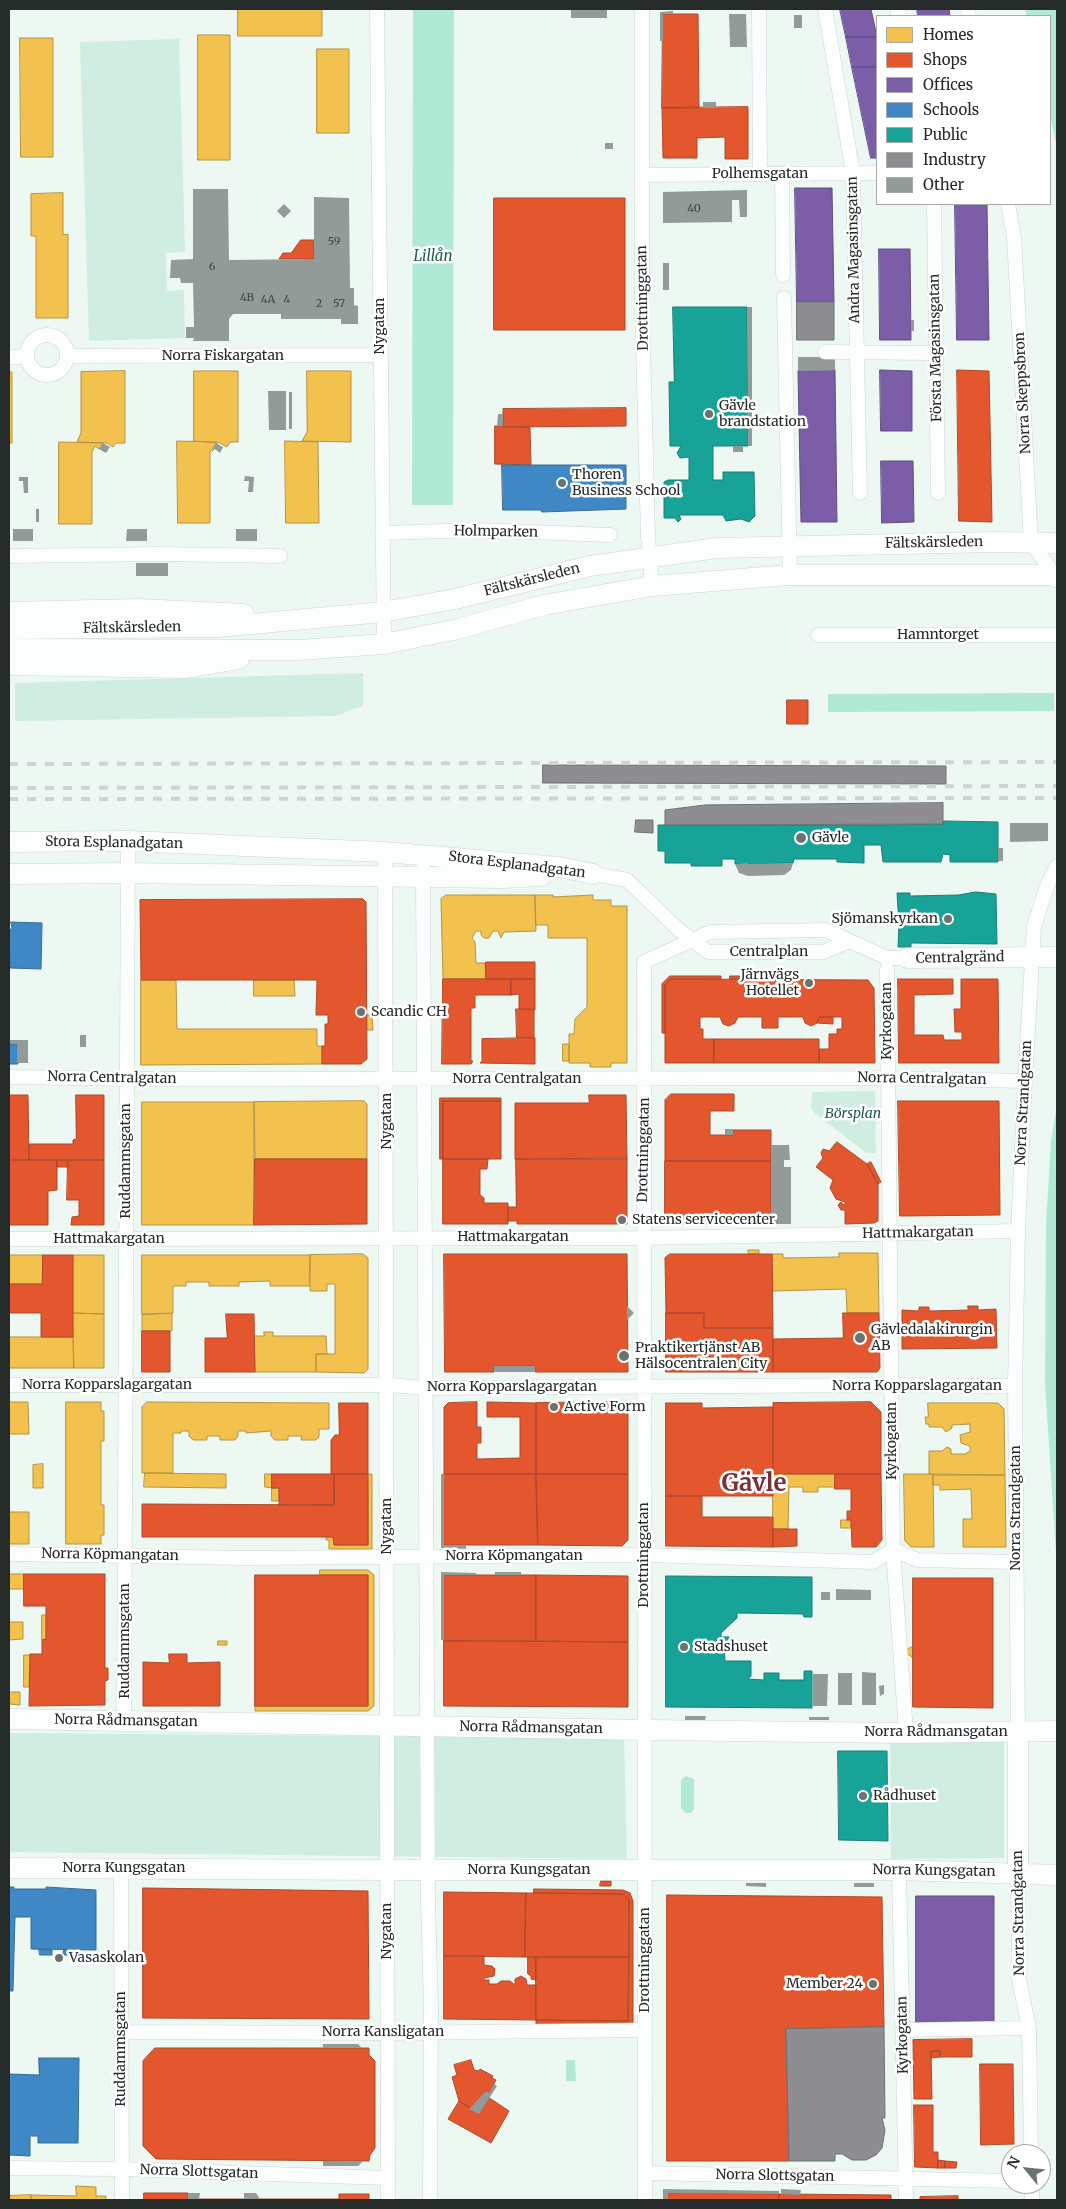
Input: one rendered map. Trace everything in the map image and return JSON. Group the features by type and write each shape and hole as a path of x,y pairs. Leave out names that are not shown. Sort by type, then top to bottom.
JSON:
{"street":[{"name":"Nygatan","path":"377,9 382,612 384,644"},
{"name":"Drottninggatan","path":"642,9 642,303 648,557 652,586"},
{"path":"759,9 760,174"},
{"name":"Andra Magasinsgatan","path":"825,9 853,174 860,493"},
{"name":"Polhemsgatan","path":"643,175 876,173"},
{"path":"782,174 783,275"},
{"name":"Första Magasinsgatan","path":"934,205 938,493"},
{"name":"Norra Skeppsbron","path":"1008,205 1014,236 1032,543"},
{"path":"784,298 790,575"},
{"path":"50,335 62,342 67,356 61,369 48,375 34,370 27,357 28,350 36,338 50,335"},
{"path":"825,352 935,353"},
{"name":"Norra Fiskargatan","path":"67,356 380,355"},
{"path":"9,357 27,357"},
{"name":"Holmparken","path":"382,532 477,530 610,535"},
{"path":"1032,543 1056,577"},
{"name":"Fältskärsleden","path":"9,629 218,627 308,617 382,612 455,599 581,568 717,548 789,545 1057,543"},
{"path":"9,556 159,554 280,556"},
{"name":"Fältskärsleden","path":"9,648 298,650 384,644 458,629 544,605 652,586 790,575 1056,577"},
{"path":"9,612 139,609 308,617"},
{"name":"Hamntorget","path":"818,635 1057,635"},
{"path":"9,666 186,668 298,650"},
{"name":"Stora Esplanadgatan","path":"9,842 128,841 422,854 559,867 593,874"},
{"name":"Ruddammsgatan","path":"124,1721 128,841"},
{"name":"Nygatan","path":"385,852 388,1237 388,2200"},
{"path":"422,854 430,2200"},
{"name":"Norra Strandgatan","path":"1031,2144 1029,2028 1019,1979 1015,1562 1015,1386 1018,1231 1034,926 1048,883 1057,866"},
{"name":"Stora Esplanadgatan","path":"9,874 128,873 503,878 593,874"},
{"name":"Centralplan","path":"593,874 627,880 678,930 708,952 823,952 850,941"},
{"name":"Centralplan","path":"691,938 710,932 826,930 894,962"},
{"name":"Drottninggatan","path":"645,2200 644,962 691,938"},
{"name":"Centralgränd","path":"894,962 1057,957"},
{"name":"Kyrkogatan","path":"894,962 887,1078 891,1233 893,1550 906,1733"},
{"name":"Norra Centralgatan","path":"9,1077 127,1079 887,1078 1025,1081"},
{"name":"Hattmakargatan","path":"9,1239 643,1238 1018,1231"},
{"name":"Norra Kopparslagargatan","path":"9,1385 388,1385 426,1388 1015,1386"},
{"path":"893,1550 918,1560 1015,1562"},
{"name":"Norra Köpmangatan","path":"9,1554 125,1554 246,1558 644,1555 873,1562 893,1550"},
{"name":"Norra Rådmansgatan","path":"9,1719 387,1724 644,1730 906,1733 1056,1731"},
{"name":"Ruddammsgatan","path":"121,1867 122,2200"},
{"name":"Norra Kungsgatan","path":"9,1868 899,1870 1018,1872 1053,1875"},
{"name":"Kyrkogatan","path":"899,1870 906,2200"},
{"path":"902,2030 1029,2028"},
{"name":"Norra Kansligatan","path":"122,2032 430,2033 645,2030"},
{"name":"Norra Slottsgatan","path":"9,2168 388,2178"},
{"name":"Norra Slottsgatan","path":"645,2173 1001,2181"}],"green space":[{"path":"179,39 185,252 166,253 167,291 184,290 185,338 89,341 80,42"},
{"path":"363,673 363,706 335,716 15,721 15,683"},
{"name":"Börsplan","path":"875,1091 876,1153 866,1153 811,1110 812,1092"},
{"path":"1004,1731 1004,1858 891,1859 890,1732"},
{"path":"9,1733 624,1738 627,1859 9,1852"}],"water":[{"name":"Lillån","path":"413,9 454,9 453,505 412,505"},
{"path":"1025,9 1057,9 1057,148 1051,120 1051,15 1027,15"},
{"path":"1054,693 1054,711 828,712 828,694"},
{"path":"1057,1105 1057,1569 1045,1384 1046,1225 1051,1141"},
{"path":"686,1776 694,1779 694,1809 691,1813 686,1813 681,1808 681,1780"},
{"path":"566,2060 575,2060 576,2081 566,2081"}],"building: Homes":[{"path":"238,9 322,9 322,36 238,36"},
{"path":"198,35 230,35 230,160 198,160"},
{"path":"20,38 53,38 53,157 21,157"},
{"path":"317,49 349,49 349,133 317,133"},
{"path":"63,193 63,235 68,234 68,318 36,318 36,236 31,236 31,194"},
{"path":"125,371 125,443 116,443 113,447 107,443 77,442 81,433 81,372"},
{"path":"194,371 238,371 238,442 230,442 227,447 220,443 194,441"},
{"path":"307,371 351,371 351,442 302,441 307,432"},
{"path":"9,372 12,372 12,443 9,443"},
{"path":"177,441 217,442 210,452 210,523 178,523"},
{"path":"285,441 318,442 319,523 286,523"},
{"path":"59,442 103,443 99,449 95,446 92,452 92,524 59,524"},
{"path":"446,895 535,895 536,931 504,932 501,938 498,931 493,931 489,938 484,938 481,935 481,931 476,931 472,938 475,942 476,963 485,963 486,979 443,979 441,899"},
{"path":"535,895 553,895 553,897 593,895 593,900 611,900 611,906 627,906 627,1063 611,1063 611,1067 590,1067 590,1063 569,1063 569,1034 574,1034 575,1019 587,1007 587,938 548,938 548,925 536,925"},
{"path":"141,980 176,980 177,1029 317,1029 317,1046 322,1046 322,1064 141,1065"},
{"path":"254,980 294,980 295,996 254,996"},
{"path":"367,1015 372,1015 373,1030 367,1030"},
{"path":"563,1044 569,1044 569,1061 563,1061"},
{"path":"364,1101 367,1104 367,1159 255,1159 254,1102"},
{"path":"142,1102 254,1102 254,1225 142,1225"},
{"path":"748,1250 759,1250 759,1254 749,1254"},
{"path":"839,1253 878,1253 879,1313 847,1313 846,1289 773,1291 772,1254 783,1254 783,1258 839,1257"},
{"path":"363,1254 368,1258 368,1369 364,1373 316,1372 316,1354 335,1354 335,1284 327,1284 327,1291 310,1291 310,1255"},
{"path":"9,1255 43,1255 42,1284 9,1284"},
{"path":"73,1255 104,1255 104,1314 73,1313"},
{"path":"142,1255 310,1255 309,1286 270,1286 270,1281 239,1282 239,1286 209,1286 209,1282 186,1282 186,1286 173,1286 173,1313 142,1314"},
{"path":"73,1313 104,1314 104,1368 74,1368"},
{"path":"172,1314 172,1331 142,1331 142,1315"},
{"path":"264,1332 273,1332 273,1336 326,1336 327,1354 316,1354 316,1372 255,1372 254,1336 264,1336"},
{"path":"9,1337 73,1337 74,1368 9,1368"},
{"path":"9,1402 28,1402 29,1434 9,1434"},
{"path":"66,1402 101,1402 101,1411 104,1411 104,1441 101,1441 101,1505 104,1505 104,1535 101,1535 101,1544 66,1544"},
{"path":"147,1402 329,1403 329,1429 319,1429 319,1437 316,1440 301,1440 302,1436 288,1436 288,1440 275,1440 271,1436 271,1431 246,1433 246,1431 238,1431 238,1436 235,1440 220,1440 220,1436 207,1436 207,1440 193,1440 189,1436 189,1431 181,1431 181,1433 173,1433 173,1473 142,1473 142,1407"},
{"path":"928,1403 998,1403 1004,1409 1005,1475 929,1474 929,1451 942,1451 947,1447 951,1449 951,1454 965,1454 970,1451 970,1446 961,1443 960,1435 970,1432 970,1424 952,1425 952,1428 946,1432 942,1427 929,1427 929,1424 926,1424 925,1417 928,1417"},
{"path":"43,1464 43,1488 33,1488 33,1465"},
{"path":"145,1473 226,1474 226,1488 144,1487"},
{"path":"265,1474 272,1474 272,1488 265,1487"},
{"path":"368,1474 372,1474 372,1549 329,1549 329,1540 326,1540 326,1537 333,1537 334,1545 368,1545"},
{"path":"773,1474 835,1474 835,1487 818,1487 818,1492 803,1492 803,1487 789,1487 788,1529 773,1529"},
{"path":"904,1474 933,1474 934,1547 911,1547 905,1541"},
{"path":"933,1475 1005,1475 1006,1547 963,1547 963,1519 972,1519 971,1489 940,1490 940,1485 933,1485"},
{"path":"272,1488 279,1488 279,1501 272,1501"},
{"path":"9,1512 29,1512 29,1544 9,1544"},
{"path":"841,1520 851,1520 851,1528 841,1528"},
{"path":"320,1570 368,1570 374,1575 374,1706 368,1711 255,1711 255,1706 368,1706 368,1575 320,1575"},
{"path":"9,1574 24,1574 24,1589 9,1589"},
{"path":"42,1615 46,1615 46,1639 42,1640"},
{"path":"9,1622 23,1622 23,1639 9,1640"},
{"path":"218,1641 227,1641 227,1645 218,1645"},
{"path":"913,1647 913,1658 905,1652"},
{"path":"24,1655 30,1655 29,1687 24,1687"},
{"path":"9,1692 20,1692 20,1705 9,1704"},
{"path":"76,2186 96,2187 96,2196 106,2196 106,2200 31,2200 31,2195 76,2196"},
{"path":"31,2195 31,2200 9,2200 9,2196"}],"building: Shops":[{"path":"663,14 698,14 699,108 662,108"},
{"path":"748,107 748,159 725,159 725,137 697,138 697,158 663,158 662,108"},
{"path":"494,198 625,198 625,330 494,330"},
{"path":"301,240 314,240 314,259 279,259 283,253 291,253"},
{"path":"957,370 989,371 992,522 959,521"},
{"path":"626,408 626,426 503,427 503,409"},
{"path":"495,426 530,427 531,465 495,464"},
{"path":"787,700 808,700 808,724 787,724"},
{"path":"363,899 366,902 367,1059 361,1064 322,1064 322,1046 325,1046 325,1024 328,1024 328,1015 316,1015 317,980 141,980 140,900"},
{"path":"486,962 535,962 535,979 486,979"},
{"path":"670,976 721,976 721,979 671,979 665,985 665,1033 662,1033 662,984"},
{"path":"730,976 770,976 770,979 730,979"},
{"path":"443,979 511,979 511,995 475,995 475,1008 471,1008 471,1061 473,1061 471,1064 442,1064"},
{"path":"511,979 535,979 535,1010 519,1009 519,994 511,995"},
{"path":"671,979 868,980 874,988 875,1063 819,1063 819,1049 829,1049 829,1034 837,1034 837,1029 842,1029 842,1017 820,1017 817,1023 811,1026 805,1023 803,1017 778,1017 778,1028 762,1028 762,1017 738,1017 735,1023 729,1026 723,1024 720,1017 700,1017 700,1029 703,1029 703,1039 714,1039 714,1063 665,1063 665,985"},
{"path":"898,979 953,979 953,994 914,995 914,1035 943,1035 944,1040 962,1040 962,1032 955,1032 954,1009 961,1009 961,979 998,979 999,1063 899,1063"},
{"path":"516,1009 534,1009 534,1038 517,1038"},
{"path":"820,1017 833,1017 833,1024 817,1023"},
{"path":"535,1038 535,1064 480,1063 482,1061 482,1039"},
{"path":"714,1039 819,1039 819,1063 714,1063"},
{"path":"671,1094 734,1094 734,1111 710,1111 710,1135 733,1135 733,1130 771,1130 771,1161 665,1161 665,1100"},
{"path":"9,1095 28,1095 29,1160 9,1160"},
{"path":"76,1095 104,1095 104,1160 29,1160 29,1144 73,1144 73,1140 76,1139"},
{"path":"589,1095 626,1095 627,1159 515,1159 515,1103 589,1103"},
{"path":"440,1098 501,1098 501,1101 443,1101 443,1159 440,1159"},
{"path":"443,1101 501,1101 501,1159 443,1159"},
{"path":"898,1101 999,1101 1000,1215 900,1216"},
{"path":"837,1142 867,1164 878,1184 878,1221 874,1223 845,1224 845,1210 841,1210 838,1205 841,1202 845,1206 845,1202 836,1199 830,1188 833,1180 816,1167 823,1158 821,1153 823,1149 829,1151"},
{"path":"627,1158 627,1224 517,1224 517,1221 508,1221 508,1207 516,1207 516,1159"},
{"path":"255,1159 367,1159 367,1224 254,1225"},
{"path":"443,1159 488,1159 487,1169 480,1169 480,1195 484,1198 484,1203 508,1203 508,1224 443,1224"},
{"path":"9,1160 57,1160 57,1190 48,1191 48,1225 9,1225"},
{"path":"57,1160 68,1160 68,1167 57,1167"},
{"path":"68,1160 104,1160 104,1225 71,1225 72,1217 79,1216 79,1200 67,1200"},
{"path":"665,1161 771,1161 771,1224 665,1224"},
{"path":"871,1162 881,1182 878,1184 867,1164"},
{"path":"444,1254 627,1254 628,1372 535,1372 535,1366 494,1366 494,1372 445,1372"},
{"path":"670,1254 772,1254 773,1328 704,1328 704,1313 666,1313 665,1258"},
{"path":"43,1255 73,1255 73,1337 41,1337 41,1313 9,1313 9,1284 42,1284"},
{"path":"968,1306 978,1306 978,1310 996,1309 997,1348 902,1349 902,1310 919,1311 919,1307 929,1307 929,1311 968,1310"},
{"path":"666,1313 704,1313 704,1328 773,1328 773,1372 666,1372"},
{"path":"843,1313 879,1313 880,1368 877,1372 773,1372 773,1339 843,1338"},
{"path":"226,1314 254,1314 255,1372 205,1372 205,1338 227,1338"},
{"path":"142,1331 170,1331 170,1372 142,1372"},
{"path":"477,1402 477,1427 481,1427 481,1443 477,1443 477,1459 520,1458 520,1417 487,1417 487,1402 536,1403 536,1474 444,1474 444,1407 448,1403"},
{"path":"628,1402 628,1474 536,1474 536,1403"},
{"path":"871,1402 881,1412 881,1474 773,1474 773,1403"},
{"path":"339,1403 368,1403 368,1474 331,1474 331,1440 335,1435 339,1435"},
{"path":"666,1403 702,1403 702,1408 773,1407 773,1496 666,1496"},
{"path":"272,1474 334,1474 334,1505 279,1505 279,1488 272,1488"},
{"path":"334,1474 368,1474 368,1545 334,1545 333,1537 142,1537 142,1504 334,1505"},
{"path":"444,1474 536,1474 538,1545 444,1545"},
{"path":"536,1474 628,1474 628,1540 622,1546 538,1545"},
{"path":"835,1474 881,1474 882,1540 876,1547 852,1547 851,1520 847,1520 847,1511 851,1511 851,1489 835,1489"},
{"path":"666,1496 702,1496 702,1517 773,1517 773,1547 666,1546"},
{"path":"773,1529 797,1529 797,1546 773,1547"},
{"path":"24,1574 105,1574 105,1668 108,1668 108,1680 105,1681 105,1705 29,1706 30,1654 42,1654 42,1640 46,1639 46,1606 24,1606"},
{"path":"255,1575 368,1575 368,1706 255,1706"},
{"path":"444,1575 536,1575 536,1641 444,1641"},
{"path":"536,1575 628,1576 628,1642 536,1641"},
{"path":"913,1578 993,1578 993,1708 913,1707"},
{"path":"444,1641 628,1642 628,1707 444,1706"},
{"path":"169,1654 187,1654 187,1663 220,1662 220,1706 143,1706 143,1662 169,1663"},
{"path":"601,1881 611,1881 611,1886 600,1886"},
{"path":"143,1888 368,1891 369,2019 143,2018"},
{"path":"534,1889 623,1890 630,1893 633,1901 633,2025 536,2025 536,2020 628,2021 629,1900 623,1894 534,1893"},
{"path":"444,1892 526,1893 525,1957 444,1956"},
{"path":"526,1893 623,1894 629,1900 629,1957 525,1957"},
{"path":"667,1895 882,1897 884,2027 786,2029 789,2161 667,2161"},
{"path":"444,1956 484,1956 484,1965 492,1966 495,1969 494,1976 484,1978 484,1980 489,1980 489,1984 510,1981 515,1985 515,1979 521,1976 526,1979 527,1985 536,1985 536,2020 444,2019"},
{"path":"528,1957 536,1957 536,1980 531,1979 531,1976 528,1974"},
{"path":"536,1957 629,1957 628,2021 536,2020"},
{"path":"972,2039 972,2057 940,2057 940,2051 931,2052 932,2099 914,2099 913,2040"},
{"path":"155,2048 369,2048 369,2055 375,2061 375,2148 370,2155 369,2161 156,2159 143,2146 143,2061"},
{"path":"940,2051 940,2057 931,2058 931,2052"},
{"path":"471,2060 474,2070 479,2071 480,2069 493,2076 492,2078 496,2080 489,2093 486,2091 470,2108 459,2101 452,2077 457,2075 454,2065"},
{"path":"980,2064 1013,2064 1014,2144 981,2145"},
{"path":"488,2097 509,2111 491,2143 448,2119 459,2101 479,2114"},
{"path":"914,2105 933,2105 933,2152 938,2152 938,2168 915,2167"},
{"path":"938,2160 945,2161 945,2168 938,2168"},
{"path":"945,2161 957,2162 956,2168 945,2168"},
{"path":"144,2193 188,2193 188,2199 339,2199 339,2194 369,2194 369,2200 144,2200"},
{"path":"668,2193 779,2194 779,2200 668,2200"},
{"path":"779,2194 891,2195 891,2200 779,2200"},
{"path":"958,2196 958,2200 920,2200 920,2197"}],"building: Offices":[{"path":"840,9 871,9 876,37 846,37"},
{"path":"917,9 949,9 950,15 918,15"},
{"path":"846,37 876,37 876,67 852,67"},
{"path":"852,67 876,67 876,158 871,158"},
{"path":"795,188 832,188 834,302 797,302"},
{"path":"955,205 987,205 989,340 957,340"},
{"path":"879,249 910,249 911,340 880,340"},
{"path":"835,370 837,522 801,522 798,371"},
{"path":"880,370 912,371 912,431 881,431"},
{"path":"881,461 913,461 914,522 882,523"},
{"path":"916,1896 994,1896 994,2024 916,2024"}],"building: Schools":[{"path":"502,465 626,465 626,509 542,512 540,510 503,510"},
{"path":"11,922 42,923 41,969 10,968 9,929 12,929"},
{"path":"9,1044 17,1044 18,1064 9,1064"},
{"name":"Vasaskolan","path":"9,1887 14,1887 14,1889 46,1889 46,1887 96,1890 96,1950 31,1949 31,1917 15,1917 13,1991 9,1991"},
{"path":"39,1949 52,1950 52,1955 40,1955"},
{"path":"64,1950 75,1950 75,1955 63,1955"},
{"path":"39,2058 79,2058 78,2143 38,2143 38,2136 30,2136 30,2156 9,2155 9,2074 39,2075"}],"building: Public":[{"name":"Gävle brandstation","path":"673,307 747,307 748,446 713,446 713,480 723,480 723,472 754,472 755,516 749,522 741,519 726,521 723,515 679,515 681,519 678,522 675,518 664,518 664,482 668,480 689,480 689,457 680,458 677,453 681,446 670,446 669,382 674,382"},
{"path":"944,821 998,822 998,862 950,862 950,855 943,854 941,862 883,862 881,845 864,845 864,863 837,862 837,859 794,859 793,863 735,864 735,859 722,859 722,866 691,866 691,863 665,863 665,851 658,851 658,825 881,825 943,824"},
{"name":"Sjömanskyrkan","path":"976,892 996,894 997,944 911,943 911,947 898,947 897,893 910,893 910,896 958,895"},
{"path":"666,1576 812,1577 812,1617 804,1617 803,1614 737,1613 737,1618 721,1633 721,1637 729,1637 730,1646 724,1646 725,1661 751,1661 751,1676 748,1679 764,1680 764,1673 779,1673 779,1680 804,1680 804,1671 812,1671 812,1708 666,1707"},
{"name":"Rådhuset","path":"838,1751 887,1751 888,1841 839,1840"}],"building: Industry":[{"path":"797,302 834,302 834,340 797,340"},
{"path":"543,765 946,766 946,784 543,783"},
{"path":"943,803 943,824 665,825 665,810 705,805"},
{"path":"636,820 653,820 653,833 635,832"},
{"path":"884,2027 885,2118 882,2118 885,2130 882,2148 876,2155 866,2160 852,2160 842,2154 835,2154 835,2161 789,2161 786,2029"}],"building: Other":[{"path":"571,9 607,9 607,18 571,18"},
{"path":"673,11 673,14 663,14 663,41 660,41 660,12"},
{"path":"729,14 746,14 747,47 730,47"},
{"path":"794,15 802,15 802,28 794,28"},
{"path":"703,102 716,102 716,108 703,108"},
{"path":"605,143 613,143 613,149 605,149"},
{"path":"193,189 228,189 229,260 314,259 314,197 349,198 350,288 354,288 354,305 358,306 358,324 341,324 341,319 281,319 281,314 233,314 229,319 229,341 193,341 194,338 186,338 186,327 194,327 193,283 181,283 180,278 170,278 171,260 193,259"},
{"path":"747,190 747,217 740,217 739,200 732,200 732,222 663,223 663,192"},
{"path":"284,204 291,211 284,218 277,211"},
{"path":"663,263 669,263 669,290 663,290"},
{"path":"747,307 752,307 752,446 748,446"},
{"path":"911,320 914,320 914,331 911,331"},
{"path":"798,357 835,357 835,370 798,371"},
{"path":"268,391 286,391 286,430 269,430"},
{"path":"289,392 292,392 292,429 289,429"},
{"path":"498,414 503,414 503,426 497,426"},
{"path":"103,443 110,447 106,453 99,449"},
{"path":"216,443 223,447 220,453 215,449 211,453"},
{"path":"733,446 743,446 743,452 733,452"},
{"path":"245,476 254,477 253,492 248,492 249,481 244,481"},
{"path":"19,477 28,477 28,493 24,493 23,481 19,481"},
{"path":"36,509 39,509 39,522 36,522"},
{"path":"13,529 33,529 33,541 13,541"},
{"path":"127,529 147,529 147,541 126,541"},
{"path":"236,529 257,529 257,541 236,541"},
{"path":"136,563 168,563 168,576 136,576"},
{"path":"1010,823 1048,823 1048,841 1010,842"},
{"path":"998,848 1003,848 1003,861 998,861"},
{"path":"793,863 791,870 784,875 748,876 739,873 735,864"},
{"path":"80,1035 86,1035 86,1047 80,1047"},
{"path":"9,1040 28,1040 28,1063 17,1063 17,1044 9,1044"},
{"path":"725,1129 733,1129 733,1135 725,1135"},
{"path":"771,1145 789,1145 790,1160 784,1160 784,1167 791,1167 791,1224 771,1224"},
{"path":"627,1306 634,1313 627,1320"},
{"path":"494,1366 535,1366 535,1372 494,1372"},
{"path":"441,1474 444,1474 444,1545 466,1545 466,1549 441,1548"},
{"path":"441,1572 476,1573 476,1575 444,1575 444,1640 441,1640"},
{"path":"495,1572 521,1572 521,1575 495,1575"},
{"path":"836,1589 871,1590 871,1600 836,1600"},
{"path":"821,1592 830,1592 830,1600 821,1600"},
{"path":"862,1672 876,1673 876,1705 862,1705"},
{"path":"838,1673 852,1673 852,1705 838,1705"},
{"path":"813,1674 828,1674 827,1706 813,1706"},
{"path":"884,1685 884,1694 880,1696 879,1686"},
{"path":"685,1716 706,1716 705,1720 685,1720"},
{"path":"809,1717 829,1717 829,1720 809,1720"},
{"path":"746,1883 766,1883 766,1887 746,1886"},
{"path":"854,1883 874,1883 874,1887 854,1887"},
{"path":"323,2044 358,2044 362,2048 323,2048"},
{"path":"494,2084 497,2086 479,2114 469,2109 486,2091 489,2093"},
{"path":"323,2161 363,2161 358,2166 323,2166"},
{"path":"663,2189 779,2191 779,2194 668,2193 668,2200 663,2200"},
{"path":"781,2189 801,2190 800,2195 781,2194"},
{"path":"188,2193 200,2193 199,2199 188,2199"},
{"path":"244,2193 256,2193 260,2199 244,2199"}],"railway":[{"path":"9,764 1057,762"},
{"path":"9,788 1057,786"},
{"path":"9,799 1057,798"}],"place":[{"name":"Gävle brandstation","path":"709,414"},
{"name":"Thoren Business School","path":"562,483"},
{"name":"Gävle","path":"801,838"},
{"name":"Sjömanskyrkan","path":"948,919"},
{"name":"Järnvägs Hotellet","path":"809,983"},
{"name":"Scandic CH","path":"361,1012"},
{"name":"Statens servicecenter","path":"622,1220"},
{"name":"Gävledalakirurgin AB","path":"860,1338"},
{"name":"Praktikertjänst AB Hälsocentralen City","path":"624,1356"},
{"name":"Active Form","path":"554,1407"},
{"name":"Stadshuset","path":"684,1647"},
{"name":"Rådhuset","path":"863,1796"},
{"name":"Vasaskolan","path":"59,1958"},
{"name":"Member 24","path":"873,1984"}],"district":[{"name":"Gävle","path":"754,1484"}]}
